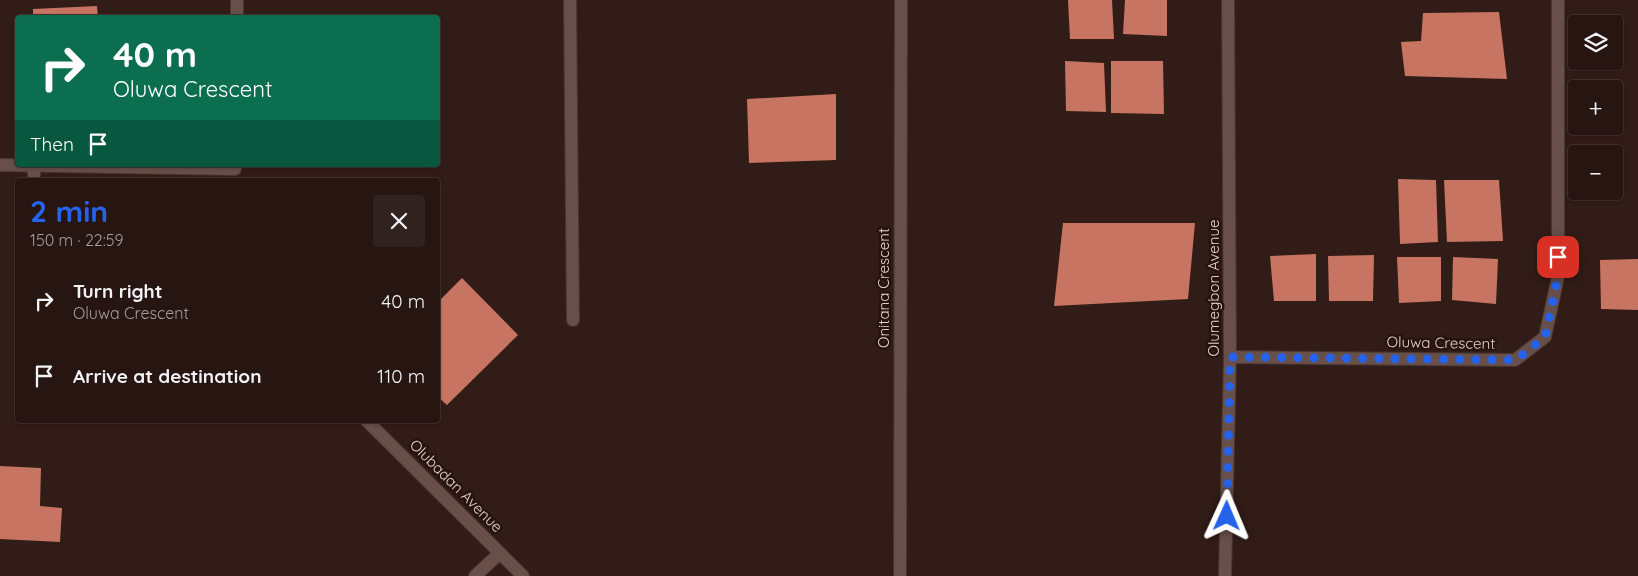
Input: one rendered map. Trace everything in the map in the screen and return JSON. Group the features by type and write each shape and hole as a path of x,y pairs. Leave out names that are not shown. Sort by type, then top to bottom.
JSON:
{"street":[{"path":"237,0 237,15"},
{"path":"570,0 573,320"},
{"name":"Onitana Crescent","path":"900,576 901,0"},
{"name":"Olumegbon Avenue","path":"1225,576 1230,357 1228,0"},
{"name":"Oluwa Crescent","path":"1230,357 1516,360 1545,337 1558,277 1558,0"},
{"path":"0,165 15,165"},
{"path":"68,167 235,172"},
{"name":"Olubadan Avenue","path":"369,423 523,576"},
{"path":"475,576 500,552"}],"building":[{"path":"1068,0 1112,0 1114,39 1070,39"},
{"path":"1125,0 1167,0 1167,36 1123,34"},
{"path":"97,6 98,15 33,15 33,9"},
{"path":"1499,12 1507,79 1405,76 1401,42 1421,41 1423,13"},
{"path":"1065,61 1104,63 1106,112 1066,111"},
{"path":"1111,61 1163,61 1164,114 1111,113"},
{"path":"836,94 836,160 749,163 747,99"},
{"path":"1398,179 1436,180 1438,242 1400,244"},
{"path":"1444,180 1499,180 1503,241 1447,242"},
{"path":"1063,223 1195,223 1188,299 1054,306"},
{"path":"1316,254 1316,301 1274,301 1270,256"},
{"path":"1374,255 1373,301 1329,301 1328,256"},
{"path":"1397,257 1441,257 1441,301 1399,303"},
{"path":"1453,257 1498,259 1496,304 1452,300"},
{"path":"1638,259 1638,310 1601,309 1600,260"},
{"path":"462,278 518,335 447,405 440,399 440,300"},
{"path":"0,466 41,468 40,506 62,508 60,542 0,539"}],"route":[{"path":"1227,516 1230,357 1516,360 1545,337 1558,277 1558,257"}]}
